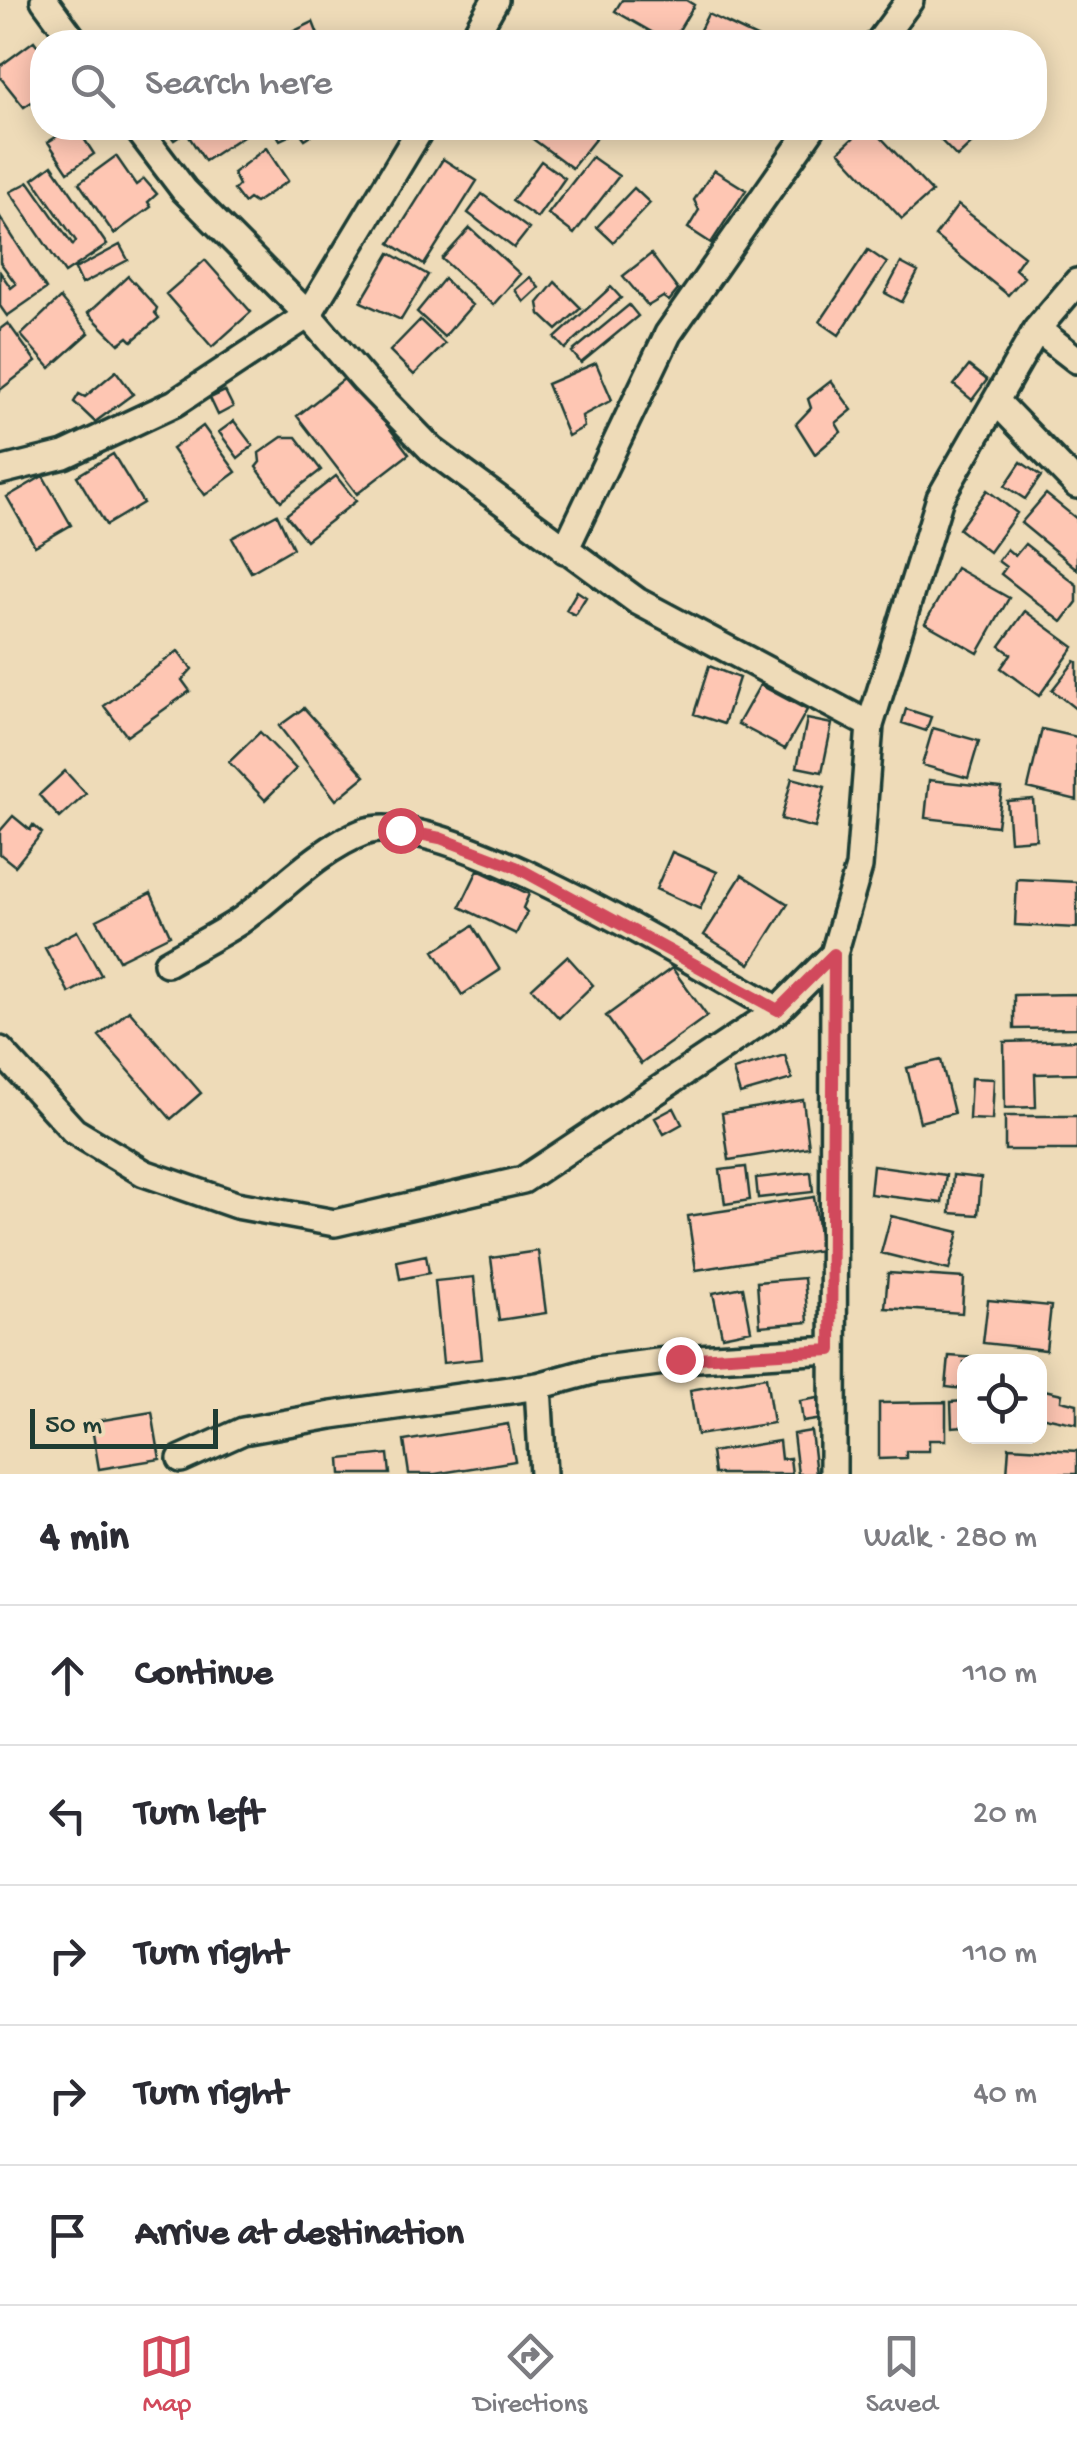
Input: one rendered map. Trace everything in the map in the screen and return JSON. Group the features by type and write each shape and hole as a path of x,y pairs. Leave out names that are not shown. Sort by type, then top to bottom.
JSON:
{"street":[{"path":"44,0 66,30"},
{"path":"478,30 495,0"},
{"path":"888,30 910,0"},
{"path":"146,140 184,190 432,450 637,601 870,724"},
{"path":"0,470 64,455 176,403 308,316 414,140"},
{"path":"566,550 668,334 804,140"},
{"path":"833,1474 834,954 858,866 870,724 940,498 1036,330 1077,282"},
{"path":"1036,330 1077,360"},
{"path":"996,401 1077,485"},
{"path":"168,963 238,922 339,844 368,830 400,830 440,838 516,867 778,1010"},
{"path":"0,1050 74,1131 144,1173 236,1205 335,1223 522,1180 778,1010 834,954"},
{"path":"181,1460 242,1431 538,1386 596,1370 680,1359 831,1350"},
{"path":"538,1386 542,1474"}],"building":[{"path":"622,0 686,0 694,5 679,30 648,30 615,11"},
{"path":"708,14 742,30 700,30"},
{"path":"313,22 316,30 296,30"},
{"path":"30,44 30,103 24,107 0,77 0,66"},
{"path":"85,140 94,154 68,172 48,142"},
{"path":"191,140 237,140 205,161"},
{"path":"534,140 594,140 572,168"},
{"path":"851,140 883,140 932,192 902,219 839,151"},
{"path":"941,140 975,140 957,157"},
{"path":"266,148 288,181 255,203 249,199 244,203 234,190 239,185 233,173"},
{"path":"116,156 136,185 144,179 157,194 148,202 151,207 114,234 79,183"},
{"path":"592,157 619,176 574,234 548,214"},
{"path":"443,159 477,181 424,265 390,243"},
{"path":"541,161 565,178 537,218 512,201"},
{"path":"52,165 107,245 65,273 10,192 29,182 73,245 76,241 33,179"},
{"path":"714,170 746,190 711,243 688,228 699,210 694,200"},
{"path":"634,188 650,203 613,242 597,227"},
{"path":"482,194 529,229 514,248 468,213"},
{"path":"958,205 1024,256 1015,269 1024,277 1008,295 935,236"},
{"path":"0,217 46,289 7,316 0,306 0,272 11,288 16,284 0,262"},
{"path":"470,228 520,274 493,305 442,259"},
{"path":"120,245 128,260 82,284 75,269"},
{"path":"868,250 887,263 839,335 820,322"},
{"path":"390,253 428,275 401,320 361,302"},
{"path":"651,254 678,290 669,301 663,297 648,306 623,276"},
{"path":"205,260 251,312 212,347 166,294"},
{"path":"901,263 918,272 902,302 885,293"},
{"path":"128,276 157,308 159,318 132,341 128,337 119,344 88,313"},
{"path":"530,277 539,288 524,302 515,290"},
{"path":"444,279 472,305 444,337 417,312"},
{"path":"555,282 581,308 557,330 540,314 538,303"},
{"path":"611,287 621,298 565,349 555,338"},
{"path":"60,298 89,333 50,368 21,335"},
{"path":"629,305 638,316 581,363 572,352"},
{"path":"420,320 445,344 414,375 390,351"},
{"path":"8,323 36,362 0,390 0,329"},
{"path":"596,363 612,400 582,416 584,427 568,436 547,384"},
{"path":"969,366 987,380 972,400 954,385"},
{"path":"116,371 133,394 95,422 74,402 79,394 85,397"},
{"path":"349,375 409,454 357,494 297,416"},
{"path":"831,381 852,410 836,423 841,432 815,454 796,424 811,408 808,399"},
{"path":"225,391 233,407 218,415 210,398"},
{"path":"234,421 253,446 238,458 219,432"},
{"path":"203,426 236,472 205,495 172,449"},
{"path":"282,437 296,437 321,470 281,501 256,467 259,453"},
{"path":"113,454 143,503 106,525 77,476"},
{"path":"1021,462 1041,476 1025,499 1005,486"},
{"path":"43,476 71,525 35,546 7,497"},
{"path":"336,476 356,501 306,540 286,515"},
{"path":"987,490 1017,513 989,552 959,529"},
{"path":"1046,494 1077,519 1077,569 1021,523"},
{"path":"277,514 293,548 251,572 232,538"},
{"path":"1025,544 1077,585 1077,602 1062,622 1001,574 1006,567 998,561 1007,549 1015,556"},
{"path":"956,568 1009,598 978,653 925,623"},
{"path":"577,591 586,597 575,615 566,610"},
{"path":"1025,611 1074,647 1039,696 1001,668 1011,654 1000,646"},
{"path":"178,651 192,669 182,680 190,691 127,736 104,706"},
{"path":"1077,662 1077,710 1052,690"},
{"path":"709,666 739,678 724,724 694,714"},
{"path":"760,685 807,710 785,749 738,724"},
{"path":"304,708 365,776 336,800 279,726"},
{"path":"906,709 931,717 926,731 902,723"},
{"path":"807,719 832,724 822,772 797,767"},
{"path":"933,728 979,741 968,778 922,765"},
{"path":"1042,729 1077,737 1077,800 1028,788"},
{"path":"260,732 296,769 265,800 229,762"},
{"path":"65,771 86,794 60,818 39,795"},
{"path":"792,778 825,787 815,828 781,819"},
{"path":"929,780 1002,788 997,826 925,818"},
{"path":"1033,799 1036,839 1010,841 1007,801"},
{"path":"13,816 30,830 33,825 42,833 15,866 0,854 0,831"},
{"path":"672,852 717,872 700,909 656,889"},
{"path":"478,870 529,894 523,908 527,912 516,934 460,907"},
{"path":"742,875 788,904 750,964 704,935"},
{"path":"1017,879 1077,882 1077,928 1015,925"},
{"path":"151,893 170,935 119,960 97,920"},
{"path":"473,926 500,970 462,995 434,951"},
{"path":"77,931 101,975 69,993 45,948"},
{"path":"567,956 593,985 559,1018 532,988"},
{"path":"672,968 707,1016 641,1064 606,1016"},
{"path":"1077,994 1077,1028 1014,1029 1014,995"},
{"path":"129,1010 201,1093 171,1119 99,1036"},
{"path":"1077,1040 1077,1073 1035,1074 1036,1107 1005,1108 1004,1042"},
{"path":"785,1055 792,1079 740,1094 733,1070"},
{"path":"941,1060 954,1113 920,1122 907,1068"},
{"path":"971,1078 994,1079 992,1120 969,1119"},
{"path":"803,1100 809,1147 729,1160 722,1113"},
{"path":"674,1108 682,1124 664,1134 655,1118"},
{"path":"1005,1116 1077,1116 1077,1150 1005,1150"},
{"path":"873,1165 946,1175 942,1203 870,1194"},
{"path":"746,1167 750,1200 725,1204 720,1170"},
{"path":"811,1172 813,1192 758,1198 756,1178"},
{"path":"953,1175 981,1178 978,1215 950,1213"},
{"path":"814,1197 821,1250 696,1270 688,1216"},
{"path":"891,1216 959,1232 949,1270 881,1253"},
{"path":"538,1251 546,1313 499,1320 491,1258"},
{"path":"426,1255 429,1273 400,1279 397,1261"},
{"path":"888,1273 964,1278 962,1313 885,1308"},
{"path":"474,1277 482,1359 443,1363 435,1281"},
{"path":"804,1278 808,1322 760,1326 757,1282"},
{"path":"743,1287 751,1330 722,1336 713,1293"},
{"path":"988,1300 1051,1306 1046,1350 983,1343"},
{"path":"949,1356 957,1357 957,1388 946,1387"},
{"path":"766,1377 773,1423 697,1435 690,1390"},
{"path":"1047,1391 1062,1394 1061,1400 1077,1404 1077,1424 1047,1418"},
{"path":"818,1398 822,1419 803,1422 800,1401"},
{"path":"946,1402 946,1440 929,1440 929,1451 906,1451 906,1458 879,1459 879,1403"},
{"path":"951,1402 957,1402 957,1427 952,1427"},
{"path":"152,1412 160,1459 99,1469 91,1422"},
{"path":"508,1424 515,1461 435,1474 409,1474 404,1441"},
{"path":"811,1431 816,1474 798,1474 793,1434"},
{"path":"779,1441 781,1459 790,1458 792,1474 714,1474 711,1452"},
{"path":"1009,1447 1077,1451 1077,1474 1007,1474"},
{"path":"388,1454 390,1474 341,1474 340,1459"}],"route":[{"path":"400,830 440,838 516,867 778,1010 834,954 831,1350 680,1359"}]}
